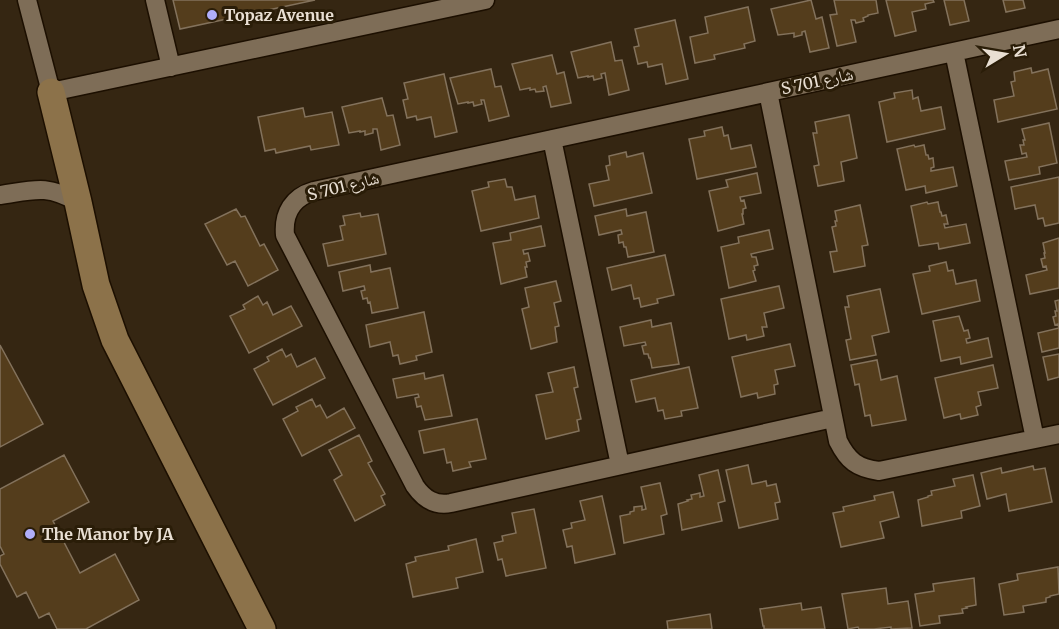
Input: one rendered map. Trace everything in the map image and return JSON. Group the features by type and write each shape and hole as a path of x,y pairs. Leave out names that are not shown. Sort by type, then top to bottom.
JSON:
{"street":[{"path":"27,0 78,202 96,285 115,340 262,629"},
{"path":"155,0 171,67"},
{"path":"51,92 485,0"},
{"name":"S 701 شارع","path":"833,418 445,504 432,502 425,499 415,486 285,235 287,212 296,201 308,193 1059,29"},
{"path":"954,52 1035,439"},
{"path":"768,92 833,418 838,441 844,453 853,463 866,469 879,471 1059,434"},
{"path":"552,139 620,465"},
{"path":"0,195 36,189 49,190 62,193 78,202"}],"building":[{"name":"Topaz Avenue","path":"173,0 315,0 180,29"},
{"path":"811,0 816,19 822,17 829,48 810,52 805,31 802,35 794,37 794,33 778,35 771,9"},
{"path":"834,0 876,0 878,13 868,15 863,18 864,21 856,23 855,20 851,20 856,42 837,46 830,15 837,14"},
{"path":"886,0 933,0 934,2 925,4 926,9 912,12 916,31 895,36"},
{"path":"944,0 964,0 969,21 950,25"},
{"path":"1003,0 1023,0 1025,8 1006,12"},
{"path":"748,7 755,41 744,44 745,48 714,55 715,59 695,63 690,37 708,33 705,17"},
{"path":"675,20 688,79 666,84 662,64 648,67 647,62 638,64 634,47 639,46 635,29"},
{"path":"611,42 615,61 622,60 629,90 609,95 605,73 601,74 602,78 594,80 593,76 578,78 571,52"},
{"path":"552,55 557,74 564,72 571,103 551,107 546,86 543,87 544,91 536,92 535,89 530,90 530,88 520,90 512,64"},
{"path":"1031,68 1032,73 1048,69 1057,109 998,122 994,100 1014,96 1011,82 1015,81 1014,72"},
{"path":"491,69 495,87 501,86 509,116 489,121 484,100 481,100 482,104 474,106 473,102 458,104 450,78"},
{"path":"444,74 457,132 435,137 431,117 417,120 416,116 407,118 403,100 408,99 404,83"},
{"path":"912,90 913,99 918,97 921,111 941,107 945,129 887,142 879,102 895,98 894,93"},
{"path":"382,98 387,116 393,115 400,145 381,150 377,129 365,135 365,131 349,133 342,107"},
{"path":"303,108 305,117 332,112 339,145 311,150 310,146 276,153 275,149 265,151 258,117"},
{"path":"849,115 857,158 841,162 844,181 818,186 814,166 819,165 813,133 817,133 815,122"},
{"path":"1049,123 1057,163 1039,167 1040,174 1009,180 1005,161 1027,157 1026,153 1022,154 1020,145 1024,145 1023,140 1025,140 1022,129"},
{"path":"722,127 724,136 728,135 731,149 751,145 756,167 697,179 689,139 705,136 704,131"},
{"path":"914,145 915,147 924,145 926,155 929,159 933,158 934,167 931,171 953,167 957,186 926,193 925,186 906,190 897,149"},
{"path":"626,152 627,157 643,153 652,193 594,206 589,184 609,180 606,166 610,165 609,156"},
{"path":"757,173 761,193 740,197 741,201 744,200 746,208 743,209 742,214 744,224 718,231 709,191 728,187 726,180"},
{"path":"1059,177 1059,223 1045,226 1043,218 1038,219 1035,205 1015,209 1011,187"},
{"path":"505,179 507,187 512,187 515,200 535,196 539,218 481,231 472,191 489,187 488,182"},
{"path":"927,202 928,204 938,202 942,216 946,215 948,224 944,224 945,228 966,224 970,243 939,249 938,243 919,246 911,206"},
{"path":"860,205 868,245 862,246 865,266 834,272 830,252 837,251 832,227 836,226 835,221 837,221 835,211"},
{"path":"236,209 241,217 245,216 260,246 264,244 278,270 248,286 235,261 227,265 205,224"},
{"path":"626,209 627,216 646,212 654,252 628,257 623,242 619,243 618,235 622,234 621,230 599,235 595,216"},
{"path":"360,213 361,217 378,214 386,254 328,266 323,244 343,240 340,226 345,225 343,216"},
{"path":"541,226 545,246 523,250 524,254 528,253 530,261 526,262 527,267 525,267 527,277 501,284 493,243 511,240 510,233"},
{"path":"769,230 773,249 751,254 752,257 756,257 758,265 754,266 753,271 756,281 729,288 721,247 739,243 738,237"},
{"path":"1059,238 1059,288 1030,294 1026,275 1047,270 1046,266 1043,267 1041,259 1045,258 1043,243"},
{"path":"665,255 674,295 657,299 658,303 641,307 639,298 634,299 631,285 612,290 607,268"},
{"path":"946,262 948,271 953,270 956,284 976,280 980,301 922,314 913,274 930,271 929,266"},
{"path":"370,265 371,272 390,268 398,308 372,313 370,302 368,303 367,298 363,299 361,291 365,290 364,286 343,291 339,272"},
{"path":"556,281 561,301 554,303 559,326 555,327 557,342 531,349 522,309 529,307 525,288"},
{"path":"779,286 784,308 764,313 767,327 762,327 764,336 747,340 746,335 729,339 721,299"},
{"path":"880,289 889,332 872,336 876,355 850,360 846,340 851,339 845,307 849,307 847,296"},
{"path":"258,296 263,305 267,302 273,315 291,306 302,326 249,353 230,316 245,309 243,305"},
{"path":"1059,300 1059,328 1058,324 1055,325 1053,317 1056,316 1055,311 1057,311 1055,301"},
{"path":"424,312 432,352 416,356 417,360 400,364 398,355 393,356 390,342 370,347 366,325"},
{"path":"959,316 964,331 968,330 970,338 966,339 967,343 988,338 992,357 961,364 960,357 941,361 933,321"},
{"path":"651,320 652,327 671,323 679,364 652,368 648,354 644,354 642,346 646,345 645,342 624,346 620,327"},
{"path":"1059,328 1059,348 1042,352 1038,333"},
{"path":"790,344 795,366 775,370 778,384 774,385 775,394 758,398 757,393 741,397 732,357"},
{"path":"0,345 43,424 0,447"},
{"path":"282,349 286,357 291,354 297,367 315,358 325,378 273,405 254,369 269,361 267,357"},
{"path":"1059,354 1059,377 1048,380 1043,357"},
{"path":"877,360 881,380 897,376 906,420 872,426 870,415 865,416 859,384 855,385 851,365"},
{"path":"993,365 998,388 978,392 981,405 976,407 978,415 961,419 960,414 944,418 935,378"},
{"path":"574,367 578,387 574,388 581,419 577,420 579,431 546,439 536,395 553,392 548,373"},
{"path":"689,367 698,408 681,411 682,416 665,419 663,410 658,411 655,398 636,402 631,380"},
{"path":"424,373 425,379 443,375 452,416 425,420 421,406 417,407 415,398 419,397 418,394 397,398 393,379"},
{"path":"312,399 316,407 320,405 327,418 344,408 355,428 302,456 283,419 298,411 296,407"},
{"path":"477,419 486,459 469,462 471,467 453,471 451,462 447,463 444,449 424,453 419,431"},
{"path":"359,435 372,461 368,463 385,494 381,496 385,505 355,521 334,480 342,475 329,450"},
{"name":"The Manor by JA","path":"64,455 89,502 53,521 80,573 115,554 139,600 86,629 57,629 49,613 39,618 26,592 17,597 0,564 0,556 4,554 0,546 0,489"},
{"path":"748,465 752,484 766,481 767,486 776,484 780,502 775,503 778,519 739,528 726,470"},
{"path":"1033,466 1034,470 1045,468 1052,502 1009,511 1006,494 987,499 981,473 1001,468 1002,473"},
{"path":"718,470 725,501 718,503 722,521 682,530 678,504 692,499 691,495 700,493 700,497 704,496 699,475"},
{"path":"973,475 980,506 961,511 962,518 922,526 918,500 932,495 931,491 955,486 953,479"},
{"path":"660,483 667,514 661,516 664,534 624,543 620,516 630,514 634,511 634,507 642,506 642,510 646,509 641,487"},
{"path":"893,492 899,517 880,522 884,538 841,547 833,513 844,511 843,507 875,500 874,496"},
{"path":"602,496 615,554 575,563 572,546 567,547 563,530 572,528 571,523 585,520 580,501"},
{"path":"534,509 546,568 506,576 502,559 498,560 494,543 503,541 502,536 516,533 512,513"},
{"path":"476,539 483,572 456,578 458,588 413,597 406,564 416,561 415,557 449,550 448,546"},
{"path":"1058,567 1059,594 1046,598 1046,602 1023,606 1024,612 1004,615 999,584 1018,580 1017,574"},
{"path":"974,578 976,605 962,609 963,613 939,616 940,623 920,626 915,594 934,591 933,584"},
{"path":"886,588 888,604 908,601 912,628 859,629 858,627 848,629 842,594"},
{"path":"801,603 802,610 821,607 825,629 764,629 760,609"},
{"path":"710,614 712,629 668,629 667,621"}],"place":[{"name":"Topaz Avenue","path":"212,15"},
{"name":"The Manor by JA","path":"30,534"}]}
